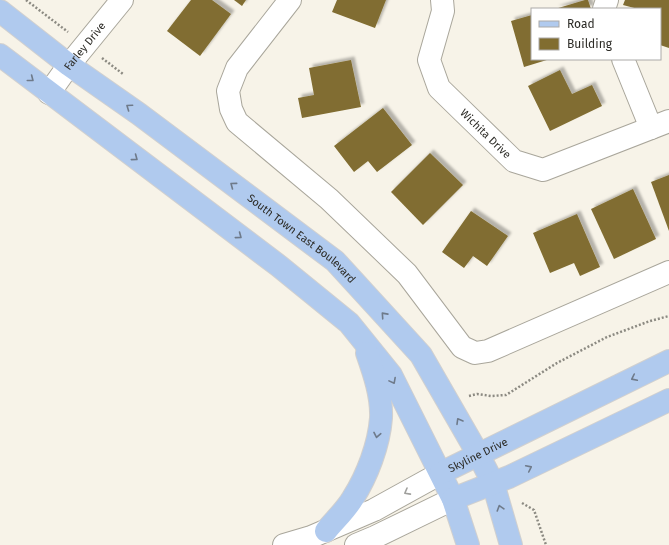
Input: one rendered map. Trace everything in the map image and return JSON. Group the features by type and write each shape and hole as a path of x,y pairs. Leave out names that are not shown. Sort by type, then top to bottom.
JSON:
{"main road":[{"name":"South Town East Boulevard","path":"0,11 70,65 139,114 335,261 420,355 478,454 493,483 511,545"},
{"path":"0,55 279,266 349,323 390,375 453,499 468,545"},
{"path":"326,531 352,499 368,472 375,449 381,418 379,396 364,342"},
{"name":"Skyline Drive","path":"441,473 669,361"},
{"path":"453,499 509,477 669,400"}],"street":[{"name":"Farley Drive","path":"49,93 122,0"},
{"path":"290,0 237,68 228,91 231,109 237,122 329,199 407,274 462,347 475,353 488,352 669,272"},
{"name":"Wichita Drive","path":"442,0 443,11 429,60 439,88 514,161 543,170 660,125"},
{"path":"624,60 660,125"},
{"name":"Skyline Drive","path":"284,545 311,537 374,510 441,473"},
{"path":"356,545 376,537 453,499"}],"path":[{"path":"522,503 534,510 546,545"}],"building":[{"path":"191,0 212,0 231,14 200,56 167,31"},
{"path":"234,0 246,0 242,6"},
{"path":"337,0 386,0 375,28 332,12"},
{"path":"588,0 591,8 558,8"},
{"path":"625,0 669,0 669,48 661,45 661,8 634,8 623,5"},
{"path":"531,15 531,60 547,60 524,67 511,21"},
{"path":"351,60 361,107 302,118 298,98 314,95 309,68"},
{"path":"560,70 572,94 592,85 602,106 550,131 528,86"},
{"path":"383,108 412,145 377,172 368,161 354,172 334,146"},
{"path":"430,153 463,185 423,225 391,192"},
{"path":"669,175 669,231 651,182"},
{"path":"633,189 656,239 614,259 591,209"},
{"path":"471,211 508,236 487,266 473,256 464,268 442,252"},
{"path":"577,214 600,267 580,276 574,263 550,273 533,233"}]}
